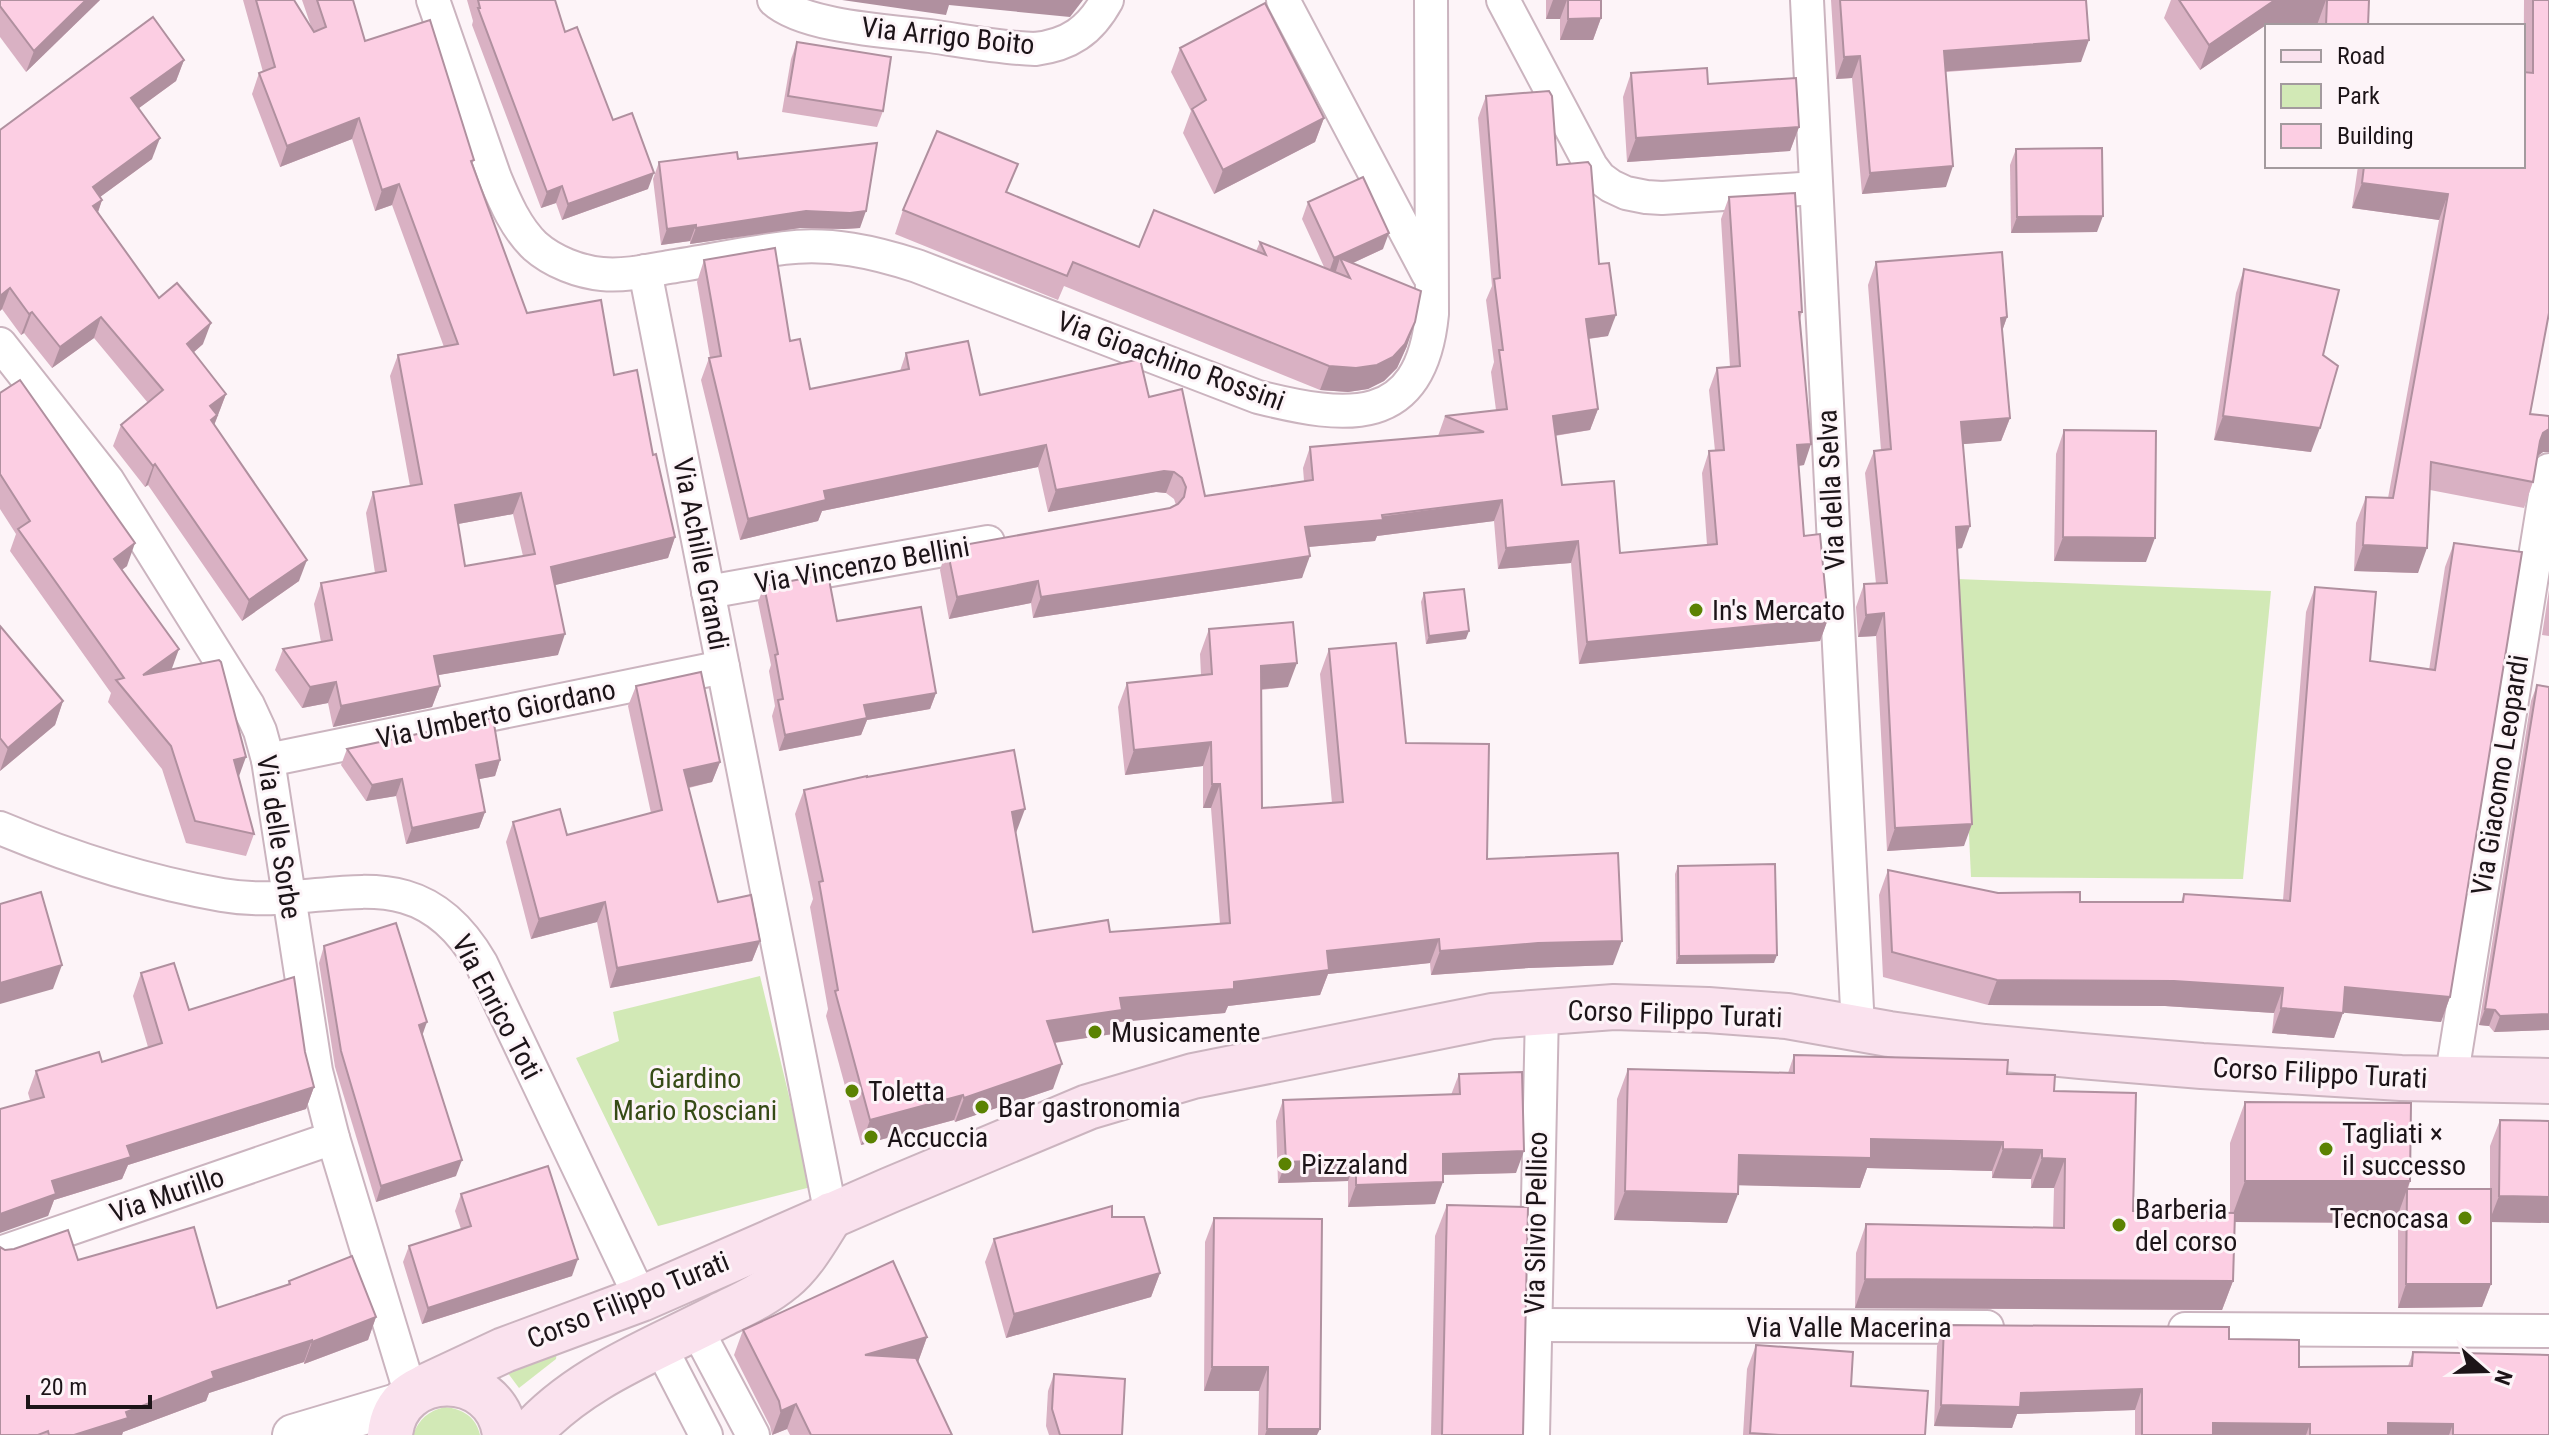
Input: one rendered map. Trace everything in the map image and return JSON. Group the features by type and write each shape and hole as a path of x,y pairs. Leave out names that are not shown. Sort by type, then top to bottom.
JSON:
{"main road":[{"name":"Corso Filippo Turati","path":"408,1405 504,1350 657,1292 1088,1107 1166,1083 1468,1019 1614,1007 1708,1010 1787,1016 1984,1047 2202,1066 2451,1080 2549,1081"},
{"name":"Corso Filippo Turati","path":"528,1435 565,1399 592,1380 746,1303 784,1279 831,1215"},
{"path":"408,1405 446,1382 465,1385 483,1394 496,1407 504,1424 505,1435"}],"street":[{"path":"433,0 495,178 520,228 536,246 571,267 604,275 645,271"},
{"name":"Via Arrigo Boito","path":"774,0 797,13 843,24 1035,49 1063,44 1075,38 1096,19 1107,0"},
{"path":"1283,0 1431,280"},
{"name":"Via Gioachino Rossini","path":"645,271 785,248 825,246 874,253 917,266 1258,397 1301,407 1360,412 1390,400 1404,389 1422,361 1430,330 1431,0"},
{"path":"1503,0 1591,166 1611,186 1626,193 1662,198 1816,188"},
{"name":"Via della Selva","path":"1807,0 1858,1029"},
{"name":"Via Achille Grandi","path":"645,271 831,1215"},
{"name":"Via delle Sorbe","path":"0,344 108,481 248,705 260,731 268,760 309,1036 333,1138 408,1405"},
{"name":"Via Giacomo Leopardi","path":"2451,1080 2543,552 2549,470"},
{"name":"Via Vincenzo Bellini","path":"708,592 1019,536"},
{"name":"Via Umberto Giordano","path":"268,760 723,667"},
{"name":"Via Enrico Toti","path":"0,828 82,858 192,888 238,897 289,897 331,892 387,893 431,907 455,925 473,950 657,1292"},
{"name":"Via Silvio Pellico","path":"1533,1435 1542,1011"},
{"name":"Via Murillo","path":"0,1253 333,1138"},
{"path":"657,1292 678,1337 706,1435"},
{"name":"Via Valle Macerina","path":"1534,1325 2009,1328"},
{"path":"2152,1328 2549,1331"},
{"path":"678,1337 753,1435"},
{"path":"293,1435 408,1405"}],"green space":[{"path":"1957,579 2271,591 2243,879 1971,877"},
{"name":"Giardino Mario Rosciani","path":"760,976 811,1187 658,1226 576,1058 619,1041 613,1012"},
{"path":"557,1351 556,1359 519,1388 507,1372"},
{"path":"445,1407 468,1415 480,1435 413,1435 425,1416"}],"building":[{"path":"0,0 86,0 34,51 0,6"},
{"path":"256,0 294,0 314,32 326,27 317,0 353,0 365,41 430,20 474,160 471,161 527,313 601,300 614,375 637,370 653,455 656,454 675,537 551,567 565,634 434,656 440,686 341,706 336,682 310,687 283,649 332,640 321,583 386,571 373,492 422,484 398,355 458,344 399,184 382,190 359,118 287,146 259,73 275,67","holes":["521,493 535,554 465,566 455,505"]},
{"path":"478,0 555,0 565,32 577,27 613,120 632,113 654,173 568,204 562,186 547,192 478,8"},
{"path":"1568,0 1601,0 1601,18 1568,19"},
{"path":"1840,0 2086,0 2089,40 1944,51 1953,166 1870,173 1860,56 1844,57"},
{"path":"2179,0 2275,0 2209,45"},
{"path":"2327,0 2369,0 2368,24 2326,24"},
{"path":"2533,0 2549,0 2549,313 2530,414 2549,416 2549,429 2540,441 2533,482 2431,462 2427,548 2363,545 2366,497 2393,498 2448,194 2362,183 2364,168 2525,168 2525,72 2533,73"},
{"path":"1265,3 1324,118 1223,170 1192,109 1206,100 1180,48"},
{"path":"153,17 184,60 131,98 160,138 93,187 102,200 93,206 159,298 177,283 211,323 187,344 226,394 210,406 217,415 211,420 307,560 249,600 155,464 153,466 121,425 163,390 101,317 60,347 10,288 0,296 0,130"},
{"path":"797,42 891,57 883,111 788,96"},
{"path":"1707,68 1708,84 1796,78 1799,127 1636,138 1631,73"},
{"path":"1549,91 1552,96 1557,165 1588,162 1591,166 1599,264 1609,263 1616,315 1586,319 1598,409 1553,416 1562,485 1614,481 1620,553 1717,544 1709,451 1724,450 1717,368 1740,366 1729,197 1795,193 1802,312 1799,312 1811,444 1797,445 1804,536 1820,534 1828,619 1587,642 1578,541 1506,548 1502,500 1382,515 1383,520 1305,527 1310,556 1041,597 1038,581 957,597 947,548 1170,508 1184,497 1186,487 1182,478 1174,472 1164,471 1056,490 1046,445 824,491 826,500 748,519 709,358 721,356 704,260 775,248 790,341 800,339 810,389 909,369 906,353 968,341 980,395 1140,359 1149,397 1182,389 1205,496 1313,480 1310,447 1484,432 1445,416 1507,409 1494,279 1500,278 1486,96"},
{"path":"937,131 1018,164 1006,192 1139,247 1154,210 1266,255 1260,242 1350,278 1340,258 1421,291 1415,322 1405,344 1393,357 1377,365 1356,368 1329,366 1073,262 1067,276 903,210"},
{"path":"877,143 866,211 806,211 696,228 696,225 667,229 659,162 737,152 738,159"},
{"path":"2102,148 2103,216 2017,217 2016,149"},
{"path":"1363,177 1389,233 1334,258 1308,202"},
{"path":"2002,252 2007,317 2001,318 2010,418 1961,422 1970,526 1956,527 1972,824 1895,828 1884,613 1866,615 1864,584 1887,583 1874,451 1891,449 1876,262"},
{"path":"2244,269 2339,290 2323,355 2338,366 2320,428 2223,416"},
{"path":"20,380 135,543 114,559 179,649 143,675 221,662 246,757 234,760 254,834 195,821 171,746 116,680 124,678 18,529 30,521 0,474 0,393"},
{"path":"2064,430 2156,431 2155,538 2063,537"},
{"path":"2454,543 2522,552 2450,997 2345,987 2343,1013 2281,1008 2283,988 2174,981 1997,980 1892,952 1888,870 1998,893 2080,892 2080,902 2183,902 2184,894 2290,901 2315,587 2376,592 2370,661 2435,670"},
{"path":"828,574 837,621 921,607 936,693 864,705 867,718 785,735 778,700 783,699 775,655 778,654 764,586"},
{"path":"1464,589 1469,631 1429,636 1424,593"},
{"path":"1293,622 1297,663 1261,666 1262,808 1343,802 1329,649 1396,643 1406,743 1489,744 1487,859 1618,853 1622,941 1538,943 1440,951 1439,939 1327,951 1329,970 1234,982 1234,989 1120,998 1122,1010 1047,1021 1062,1064 964,1098 963,1095 870,1120 835,991 838,990 819,882 823,881 804,790 1014,750 1025,809 1012,812 1033,932 1108,920 1110,932 1230,923 1220,784 1212,784 1211,742 1134,750 1127,683 1212,674 1209,629"},
{"path":"0,626 63,701 8,748 0,738"},
{"path":"701,672 720,762 684,770 718,902 751,895 760,941 617,968 605,902 539,919 513,822 560,809 567,835 662,810 636,686"},
{"path":"2537,685 2549,687 2549,1014 2500,1016 2495,1010 2485,1009"},
{"path":"493,718 500,760 476,765 485,812 412,828 402,779 372,785 347,749"},
{"path":"1775,864 1777,955 1679,956 1678,866"},
{"path":"41,892 62,965 0,983 0,904"},
{"path":"396,923 427,1022 419,1025 462,1160 381,1186 341,1051 324,946"},
{"path":"174,963 189,1010 294,977 305,1052 314,1087 127,1146 131,1157 52,1181 56,1194 0,1214 0,1109 44,1097 36,1071 99,1052 102,1062 162,1043 141,973"},
{"path":"1794,1055 2008,1060 2007,1074 2055,1075 2054,1091 2136,1093 2133,1211 2235,1213 2233,1281 1865,1279 1866,1224 2064,1228 2065,1159 2042,1158 2042,1150 2003,1149 2003,1142 1871,1139 1871,1158 1739,1155 1738,1194 1625,1191 1628,1069 1794,1073"},
{"path":"1522,1072 1524,1151 1443,1154 1443,1182 1356,1185 1356,1159 1286,1162 1283,1100 1460,1094 1459,1074"},
{"path":"2245,1102 2411,1103 2410,1181 2245,1181"},
{"path":"2500,1120 2549,1121 2549,1197 2499,1196"},
{"path":"548,1166 578,1259 428,1308 409,1246 471,1226 461,1194"},
{"path":"2407,1189 2491,1189 2491,1284 2406,1284"},
{"path":"1447,1205 1528,1207 1523,1435 1442,1435"},
{"path":"1112,1206 1112,1217 1144,1217 1160,1273 1014,1314 994,1239"},
{"path":"1214,1218 1322,1219 1320,1429 1267,1429 1268,1367 1212,1367"},
{"path":"194,1227 217,1308 290,1284 289,1281 352,1256 376,1317 312,1342 212,1372 214,1378 126,1412 128,1418 74,1435 49,1435 48,1431 38,1435 0,1435 0,1247 14,1249 68,1230 78,1260"},
{"path":"893,1261 927,1337 865,1355 916,1358 952,1435 811,1435 796,1404 781,1411 779,1401 743,1330"},
{"path":"1944,1325 2229,1327 2229,1339 2299,1340 2299,1367 2412,1366 2413,1352 2549,1355 2549,1435 2453,1435 2453,1424 2388,1423 2388,1435 2310,1435 2310,1424 2213,1423 2213,1435 2142,1435 2142,1389 2021,1393 2020,1407 1941,1405"},
{"path":"1756,1345 1853,1352 1851,1386 1928,1391 1925,1435 1750,1433"},
{"path":"1054,1374 1125,1379 1122,1435 1060,1435 1052,1409"}],"place":[{"name":"In's Mercato","path":"1696,610"},
{"name":"Musicamente","path":"1095,1032"},
{"name":"Toletta","path":"852,1091"},
{"name":"Bar gastronomia","path":"982,1107"},
{"name":"Accuccia","path":"871,1137"},
{"name":"Tagliati × il successo","path":"2326,1149"},
{"name":"Pizzaland","path":"1285,1164"},
{"name":"Tecnocasa","path":"2465,1218"},
{"name":"Barberia del corso","path":"2119,1225"}]}
